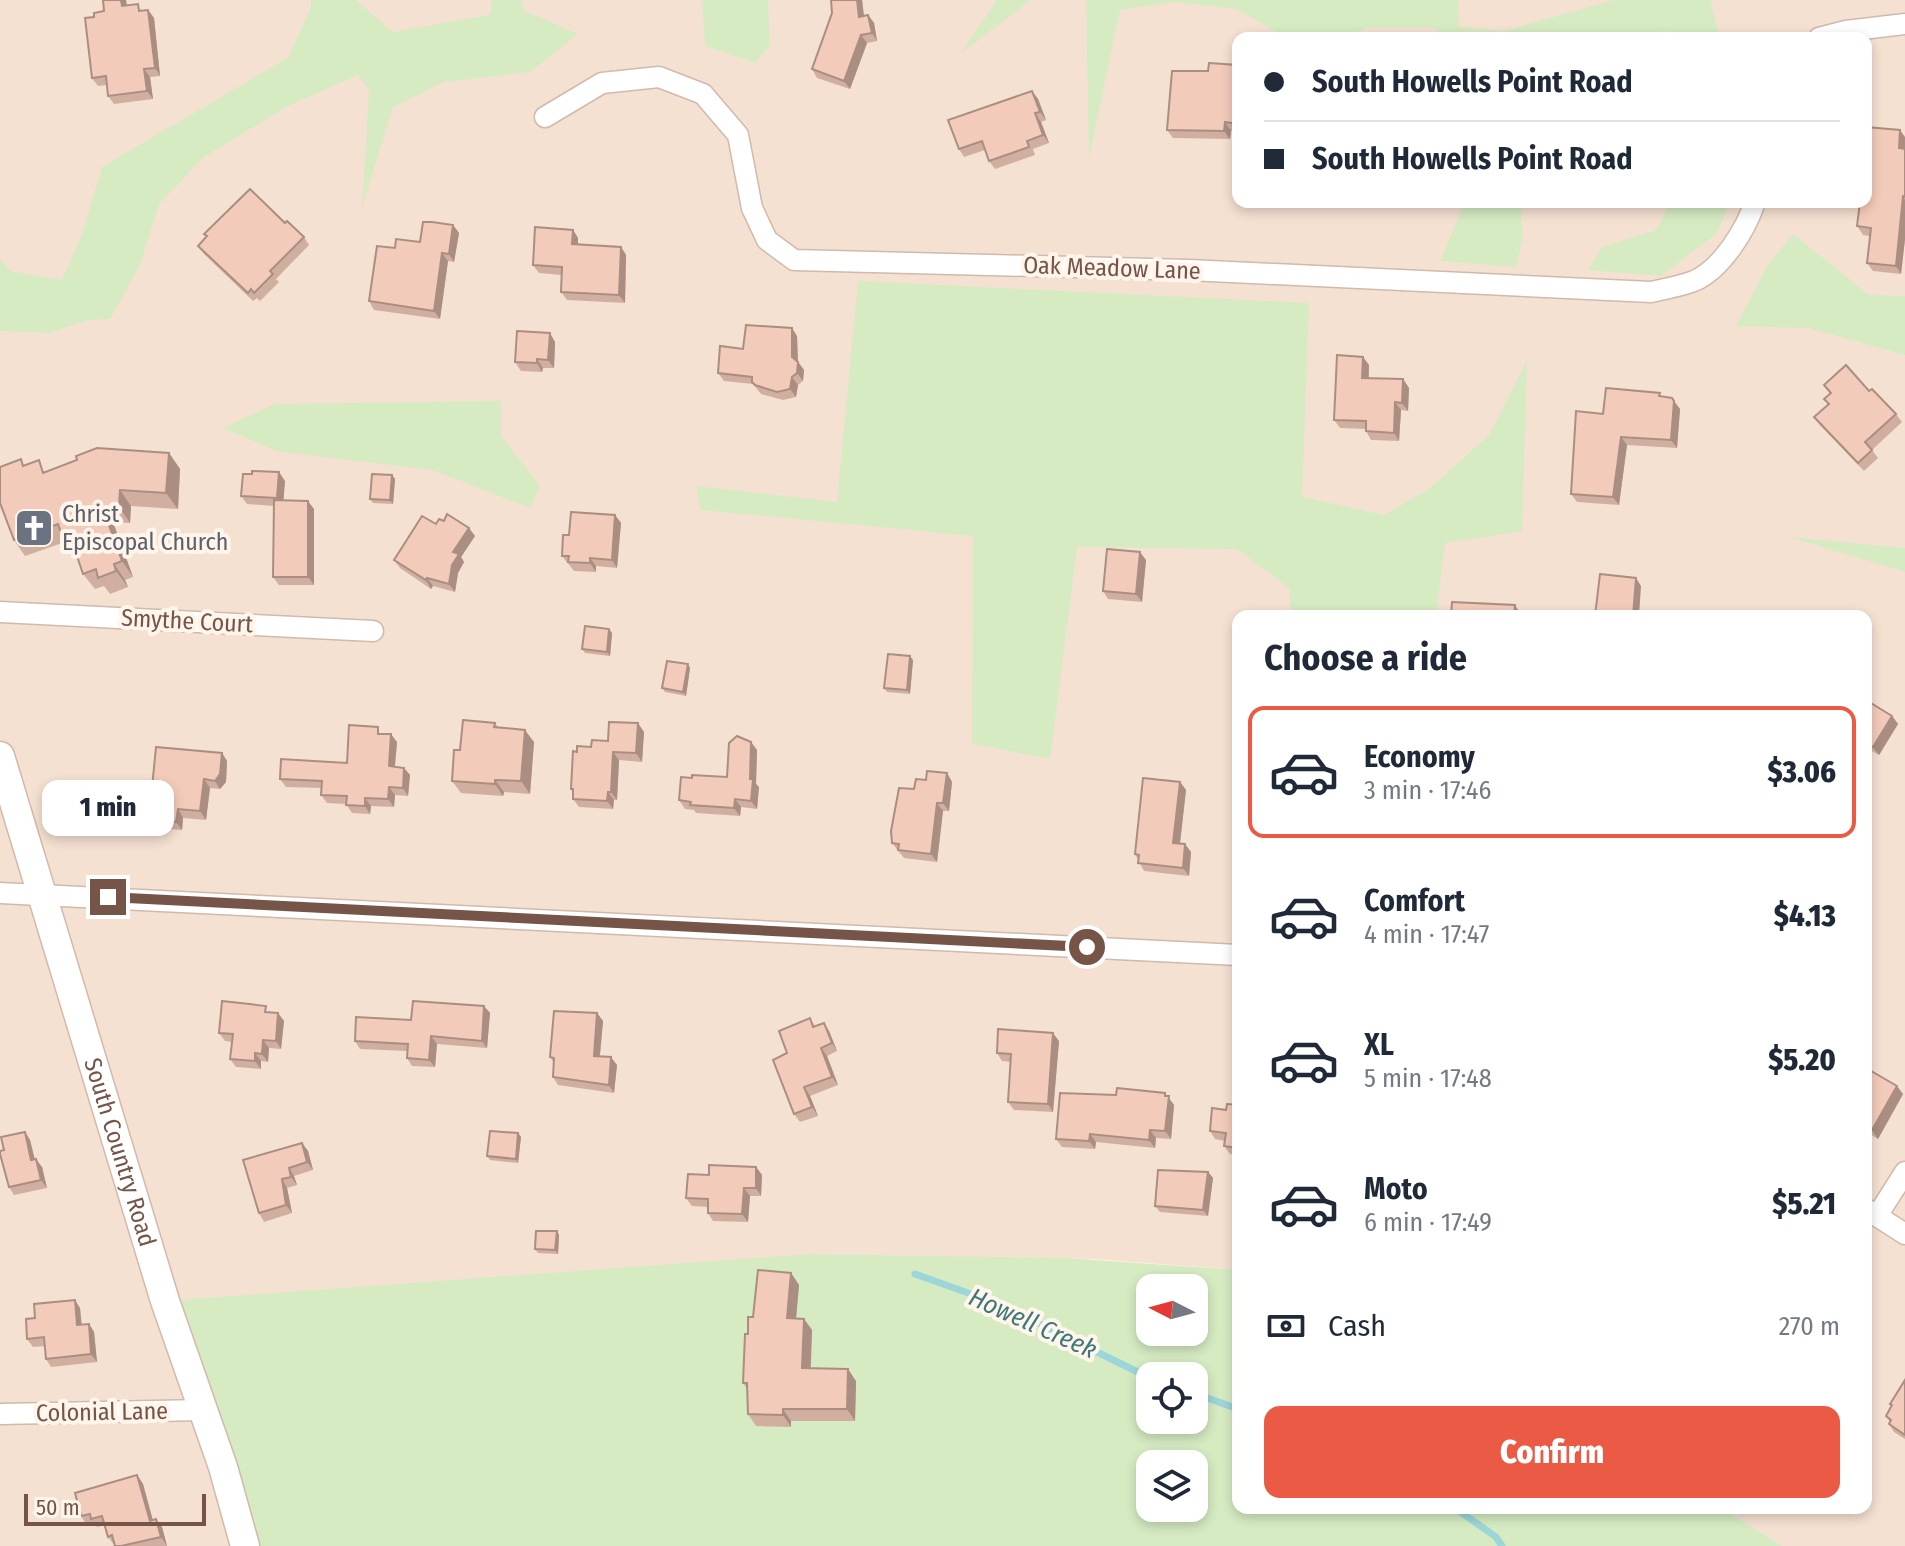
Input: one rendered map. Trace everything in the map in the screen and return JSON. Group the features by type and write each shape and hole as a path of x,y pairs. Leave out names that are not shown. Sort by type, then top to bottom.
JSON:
{"main road":[{"name":"South Country Road","path":"0,756 165,1301 204,1410 245,1546"}],"street":[{"path":"1842,32 1905,24"},
{"name":"Oak Meadow Lane","path":"545,117 602,83 659,77 703,94 738,135 752,208 767,240 794,260 1189,270 1651,292 1696,280 1732,249 1753,208"},
{"name":"Smythe Court","path":"0,612 373,631"},
{"path":"0,893 1232,955"},
{"path":"1905,1172 1872,1213 1905,1234"},
{"name":"Colonial Lane","path":"0,1414 204,1410"}],"shaded area":[{"path":"0,0 1905,0 1905,1546 1783,1546 1731,1514 1872,1514 1872,610 1232,610 1232,1270 1095,1259 810,1254 243,1546 0,1546"}],"green space":[{"path":"311,0 356,0 393,32 490,15 492,0 522,0 523,10 578,34 530,72 444,82 393,107 362,208 369,90 358,75 290,105 204,157 159,204 140,265 110,319 88,320 49,333 0,331 0,259 10,271 62,280 81,237 102,167 289,57 311,7"},
{"path":"702,0 768,0 770,46 755,63 705,46"},
{"path":"997,0 1031,0 960,54"},
{"path":"1086,0 1458,0 1459,27 1504,31 1614,0 1710,0 1718,32 1437,32 1437,28 1367,28 1357,32 1276,32 1237,9 1175,2 1120,10 1089,158"},
{"path":"1462,208 1520,208 1523,239 1516,267 1440,261"},
{"path":"1667,208 1727,208 1717,233 1661,276 1588,270 1602,247 1656,230"},
{"path":"1793,234 1869,295 1905,296 1905,355 1809,328 1736,326 1767,266"},
{"path":"858,281 1309,303 1302,497 1384,515 1429,489 1489,435 1527,360 1522,531 1445,543 1437,610 1291,610 1289,588 1237,549 1077,547 1050,759 972,744 973,536 701,510 696,486 837,502"},
{"path":"501,401 501,436 540,486 530,508 432,470 276,451 223,428 275,404"},
{"path":"1789,537 1905,548 1905,572"},
{"path":"810,1254 1065,1258 1232,1270 1232,1514 1731,1514 1783,1546 232,1546 165,1301"}],"building":[{"path":"103,0 121,0 122,6 138,4 139,11 148,10 155,68 144,69 147,91 108,96 106,76 92,78 85,18 104,11"},
{"path":"831,0 857,0 859,17 868,15 872,33 861,35 844,81 812,69 832,13"},
{"path":"1209,63 1232,65 1232,123 1225,122 1224,131 1167,130 1172,71 1208,71"},
{"path":"1032,91 1040,112 1035,113 1043,135 1027,141 1029,147 989,161 982,141 959,149 948,120"},
{"path":"1872,128 1900,130 1899,148 1905,149 1905,197 1896,266 1867,263 1871,228 1857,226 1859,208 1872,208"},
{"path":"250,189 304,237 270,271 273,274 254,293 251,289 248,293 198,246 207,236 204,234"},
{"path":"423,222 453,225 449,254 442,253 434,311 369,301 377,246 395,248 396,239 420,242"},
{"path":"535,227 573,230 572,244 621,247 619,295 561,292 562,267 533,265"},
{"path":"746,325 792,328 792,357 798,362 790,389 777,392 755,385 752,377 718,373 720,346 743,349"},
{"path":"517,331 550,333 548,360 515,362"},
{"path":"1337,355 1363,357 1362,378 1403,379 1402,403 1395,402 1394,433 1366,431 1366,421 1334,420"},
{"path":"1846,365 1869,391 1872,389 1896,414 1865,442 1872,450 1858,463 1814,417 1829,404 1824,399 1831,393 1824,385"},
{"path":"1606,388 1660,393 1659,396 1672,398 1671,440 1621,437 1613,497 1571,494 1576,411 1603,414"},
{"name":"Christ Episcopal Church","path":"97,448 169,453 166,493 120,490 119,507 102,506 122,561 114,564 116,571 98,578 96,569 83,574 71,538 64,541 58,524 14,540 0,503 0,467 21,459 23,466 39,460 43,473 77,460 76,456"},
{"path":"252,471 279,472 277,498 241,496 243,474 252,474"},
{"path":"372,474 392,475 390,500 370,499"},
{"path":"274,500 308,501 308,577 273,577"},
{"path":"571,512 615,515 612,560 590,558 590,563 568,562 569,556 562,556 563,535 569,535"},
{"path":"447,514 469,528 453,552 459,554 452,565 449,584 426,580 394,560 422,516 436,524 439,519 444,521"},
{"path":"1107,549 1140,552 1136,594 1103,591"},
{"path":"1600,574 1636,578 1633,610 1596,610"},
{"path":"1452,602 1515,605 1515,610 1451,610"},
{"path":"585,626 609,629 607,652 582,649"},
{"path":"888,654 910,656 907,690 884,688"},
{"path":"667,661 688,664 683,692 662,688"},
{"path":"1872,704 1892,716 1872,746"},
{"path":"463,720 525,730 521,781 495,780 495,784 452,781 454,750 460,750"},
{"path":"609,722 638,723 636,753 613,752 611,792 608,792 607,801 573,799 573,751 577,752 577,746 591,747 592,740 608,741"},
{"path":"349,725 378,727 378,734 391,734 389,766 404,768 403,788 389,787 388,799 365,798 365,806 346,805 347,796 321,795 322,781 280,779 281,759 347,763"},
{"path":"737,736 751,742 751,801 735,799 734,808 690,805 691,802 679,800 681,777 727,777 729,743"},
{"path":"156,747 222,753 220,774 215,781 204,779 200,811 178,809 176,822 152,820 153,808 150,808"},
{"path":"927,771 947,773 943,803 937,803 931,854 898,850 899,844 892,843 891,831 899,788 914,789 916,779 926,780"},
{"path":"1143,778 1180,782 1173,843 1185,844 1183,868 1138,863 1139,855 1135,854"},
{"path":"222,1001 266,1006 265,1012 278,1013 276,1041 263,1040 262,1054 255,1053 255,1061 230,1059 233,1034 219,1033"},
{"path":"413,1001 484,1006 482,1041 431,1036 429,1060 407,1058 408,1044 355,1041 356,1017 411,1020"},
{"path":"554,1011 597,1013 594,1056 611,1057 609,1085 553,1077 554,1058 550,1057"},
{"path":"810,1018 813,1027 824,1023 832,1043 821,1048 832,1077 804,1087 812,1107 794,1114 773,1060 787,1053 779,1031"},
{"path":"998,1029 1053,1033 1048,1104 1008,1102 1011,1054 997,1053"},
{"path":"1872,1071 1897,1086 1872,1130"},
{"path":"1117,1088 1169,1096 1165,1131 1150,1130 1149,1140 1090,1134 1089,1141 1056,1139 1060,1093 1116,1095"},
{"path":"1227,1104 1232,1104 1232,1147 1224,1146 1226,1133 1210,1131 1212,1108 1226,1110"},
{"path":"490,1131 518,1133 516,1159 487,1156"},
{"path":"25,1132 31,1160 36,1159 41,1180 9,1187 0,1154 4,1150 1,1137"},
{"path":"302,1143 307,1162 289,1168 291,1177 282,1179 286,1205 259,1213 243,1160"},
{"path":"709,1165 756,1167 756,1188 744,1188 742,1214 708,1213 708,1199 686,1198 688,1174 709,1175"},
{"path":"1158,1170 1208,1172 1203,1210 1155,1206"},
{"path":"536,1231 557,1231 555,1250 535,1249"},
{"path":"758,1270 791,1273 787,1318 804,1319 802,1368 848,1369 847,1409 783,1409 783,1415 748,1414 747,1383 743,1383 745,1334 748,1334 748,1317 753,1317"},
{"path":"75,1300 77,1325 89,1324 91,1354 46,1359 44,1337 27,1339 26,1319 35,1318 34,1304"},
{"path":"1905,1380 1905,1435 1889,1424 1891,1420 1886,1416"},
{"path":"137,1475 150,1521 156,1519 161,1537 115,1546 112,1535 108,1537 102,1516 91,1519 90,1514 81,1516 75,1493"}],"waterway":[{"name":"Howell Creek","path":"915,1274 999,1304 1136,1371"},
{"name":"Howell Creek","path":"1208,1398 1232,1407"},
{"name":"Howell Creek","path":"1463,1514 1496,1537 1502,1546"}],"place":[{"name":"Christ Episcopal Church","path":"34,528"}],"route":[{"path":"108,897 1087,947"}]}
